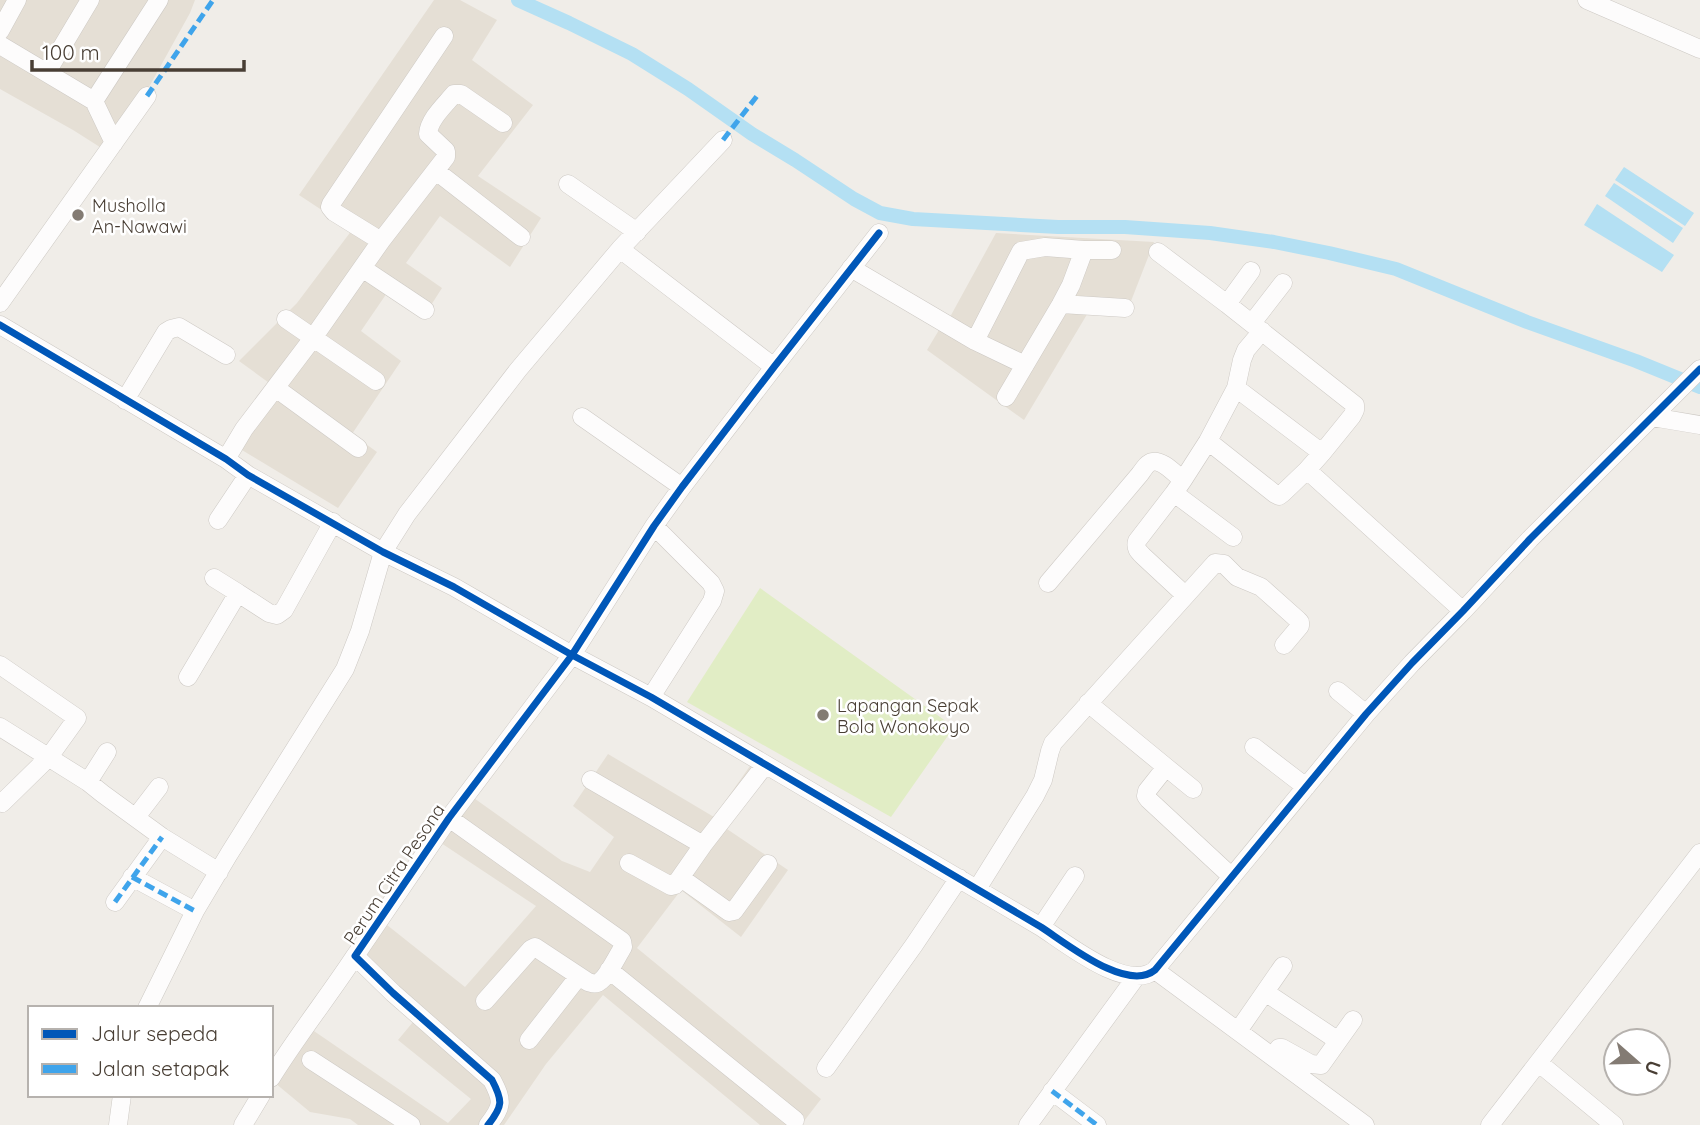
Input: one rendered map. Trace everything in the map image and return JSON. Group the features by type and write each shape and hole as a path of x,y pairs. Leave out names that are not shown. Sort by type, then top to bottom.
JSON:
{"street":[{"path":"0,31 17,0"},
{"path":"47,72 90,0"},
{"path":"94,101 159,0"},
{"path":"1587,0 1700,49"},
{"path":"381,241 334,212 330,208 331,204 444,36"},
{"path":"0,45 94,101 114,143"},
{"path":"226,459 244,429 313,338 381,241 446,157 447,153 428,131 433,120 454,94 461,94 503,123"},
{"path":"0,303 147,96"},
{"path":"148,1006 195,911 345,669 360,631 383,552 407,514 517,370 620,248 723,140"},
{"path":"436,171 521,237"},
{"path":"569,184 637,232"},
{"name":"Perum Citra Pesona","path":"488,1125 495,1116 500,1096 492,1080 355,956 449,818 572,655 682,487 879,233"},
{"path":"975,341 1021,251 1045,247 1112,250"},
{"path":"620,248 774,367"},
{"path":"1006,397 1061,304 1084,250"},
{"path":"1158,252 1355,405 1352,416 1322,453 1279,496 1208,441"},
{"path":"362,268 425,310"},
{"path":"851,268 975,341 1025,365"},
{"path":"1227,304 1251,271"},
{"path":"1188,592 1137,550 1137,541 1178,487 1208,441 1236,388 1246,350 1283,283"},
{"path":"1061,304 1125,308"},
{"path":"286,319 376,381"},
{"path":"0,325 226,459 248,475 383,552 454,587 651,697 1110,970 1136,977 1147,976 1155,970 1366,713 1412,663 1530,538 1696,374"},
{"path":"125,400 166,332 171,329 179,327 226,355"},
{"path":"276,388 358,448"},
{"path":"1236,388 1322,453"},
{"path":"1657,412 1700,425"},
{"path":"582,416 682,487"},
{"path":"1048,583 1150,463 1160,463 1178,487 1233,537"},
{"path":"1307,470 1463,611"},
{"path":"218,520 248,475"},
{"path":"214,578 269,613 277,615 284,610 333,522"},
{"path":"651,697 712,601 715,591 711,583 654,526"},
{"path":"977,889 1043,780 1053,743 1215,563 1224,564 1237,577 1261,587 1300,622 1300,626 1284,645"},
{"path":"188,677 238,593"},
{"path":"0,665 77,718 49,757 1,803"},
{"path":"1338,691 1366,713"},
{"path":"1088,703 1193,789"},
{"path":"0,727 88,782 162,837 219,872"},
{"path":"1254,747 1306,787"},
{"path":"88,782 107,752"},
{"path":"629,863 671,886 675,885 765,765"},
{"path":"1166,767 1146,796 1232,877"},
{"path":"591,780 703,845"},
{"path":"136,817 159,787"},
{"path":"449,818 622,941 623,947 600,982 594,984 535,947 485,1001"},
{"path":"115,902 162,837"},
{"path":"1492,1124 1699,857"},
{"path":"681,878 729,912 734,911 768,864"},
{"path":"1041,927 1075,876"},
{"path":"132,877 195,911"},
{"path":"826,1068 959,878"},
{"path":"273,1074 355,956"},
{"path":"1238,1031 1283,966"},
{"path":"608,970 795,1120"},
{"path":"1155,970 1365,1125"},
{"path":"529,1040 579,976"},
{"path":"1028,1125 1136,977"},
{"path":"1265,992 1337,1040"},
{"path":"1273,1056 1282,1048 1311,1064 1321,1065 1353,1020"},
{"path":"311,1060 411,1125"},
{"path":"1539,1063 1614,1125"},
{"path":"1052,1091 1097,1125"},
{"path":"118,1125 122,1097"},
{"path":"243,1125 260,1097"}],"shaded area":[{"path":"0,0 195,0 149,87 103,149 0,89"},
{"path":"434,0 460,0 497,20 472,60 533,105 478,176 541,218 510,267 440,216 406,263 442,288 424,316 389,290 361,331 401,361 352,434 377,452 338,508 227,441 272,385 239,361 297,303 352,230 299,195"},
{"path":"996,233 1154,242 1126,314 1089,311 1024,420 927,350 939,330 851,277 950,317"},
{"path":"608,754 714,817 750,766 760,773 724,827 788,870 741,937 681,890 637,948 821,1099 801,1125 760,1125 603,995 546,1064 504,1125 358,1125 350,1119 310,1112 275,1083 311,1029 448,1123 471,1099 398,1040 418,1016 355,961 382,921 465,987 536,906 438,841 471,796 562,861 590,872 614,837 573,806"}],"green space":[{"name":"Lapangan Sepak Bola Wonokoyo","path":"760,588 954,727 891,817 687,702"}],"water":[{"path":"1624,167 1694,213 1685,226 1615,180"},
{"path":"1614,183 1683,228 1673,243 1605,196"},
{"path":"1597,204 1674,255 1662,272 1584,225"}],"waterway":[{"path":"518,0 632,54 752,134 880,213 913,219 1210,233 1329,253 1396,269 1700,387"}],"marked path":[{"path":"147,96 213,0"},
{"path":"723,140 757,96"},
{"path":"115,902 162,837"},
{"path":"132,877 195,911"},
{"path":"1052,1091 1097,1125"}],"cycle path":[{"path":"488,1125 500,1103 492,1080 355,956 449,818 572,655 682,487 879,233"},
{"path":"0,325 226,459 248,475 383,552 454,587 651,697 1041,927 1081,954 1113,971 1129,975 1143,975 1155,970 1366,714 1412,663 1530,539 1700,369"}],"place":[{"name":"Musholla An-Nawawi","path":"78,215"},
{"name":"Lapangan Sepak Bola Wonokoyo","path":"823,715"}]}
